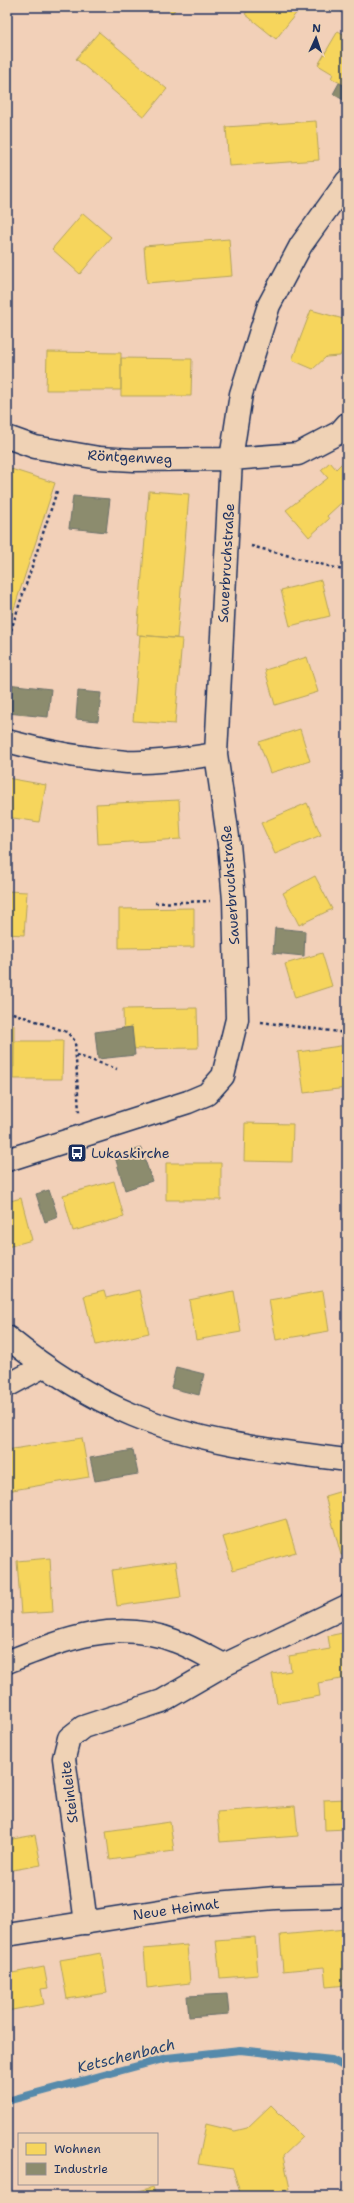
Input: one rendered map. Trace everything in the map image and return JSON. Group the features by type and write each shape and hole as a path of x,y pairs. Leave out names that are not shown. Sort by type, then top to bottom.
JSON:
{"street":[{"name":"Sauerbruchstraße","path":"7,1160 188,1102 207,1094 223,1076 236,1019 234,900 229,844 216,754 231,459 241,394 269,305 302,245 347,181"},
{"path":"231,459 298,454 340,432 347,424"},
{"name":"Röntgenweg","path":"7,437 35,447 100,458 231,459"},
{"path":"7,741 53,753 128,762 170,760 216,754"},
{"path":"7,1337 44,1366 89,1393 133,1415 184,1432 235,1444 347,1460"},
{"path":"7,1386 44,1366"},
{"name":"Steinleite","path":"86,1923 64,1758 69,1738 83,1727 162,1701 224,1665 347,1606"},
{"path":"7,1662 66,1639 105,1631 142,1633 174,1641 224,1665"},
{"name":"Neue Heimat","path":"7,1935 204,1904 275,1898 347,1896"}],"path":[{"path":"7,642 57,491"},
{"path":"227,540 347,571"},
{"path":"154,903 234,900"},
{"path":"7,1011 67,1032 75,1041 78,1107"},
{"path":"236,1019 347,1033"},
{"path":"76,1055 116,1069"}],"building: Wohnen":[{"path":"165,7 177,7 172,13"},
{"path":"250,7 301,7 276,39 245,14"},
{"path":"338,31 347,36 347,81 344,85 331,78 333,74 318,65"},
{"path":"99,32 167,89 144,117 76,59"},
{"path":"316,121 319,160 229,166 226,127"},
{"path":"83,213 111,237 80,274 52,249"},
{"path":"229,239 232,276 147,283 144,246"},
{"path":"311,310 347,320 347,343 340,356 326,357 313,369 292,360"},
{"path":"47,352 121,353 121,390 46,390"},
{"path":"121,358 192,359 191,396 121,396"},
{"path":"347,458 347,504 344,505 341,503 327,516 329,519 309,537 286,510 328,478 321,470 330,462 336,469"},
{"path":"11,469 55,483 11,618 7,617 7,481"},
{"path":"149,491 189,494 177,638 137,635"},
{"path":"321,580 330,616 290,626 281,590"},
{"path":"140,635 182,639 175,724 133,721"},
{"path":"307,657 318,692 275,705 265,670"},
{"path":"300,729 310,761 270,773 259,742"},
{"path":"7,778 46,785 39,822 7,817"},
{"path":"179,800 181,839 98,844 96,804"},
{"path":"307,803 321,835 275,854 261,823"},
{"path":"315,876 332,909 299,925 283,893"},
{"path":"7,891 27,892 24,935 7,934"},
{"path":"194,908 194,947 119,948 119,909"},
{"path":"322,953 332,986 295,998 285,964"},
{"path":"197,1008 198,1048 124,1049 123,1009"},
{"path":"7,1025 14,1025 14,1067 7,1067"},
{"path":"14,1041 63,1041 62,1079 13,1079"},
{"path":"347,1045 347,1088 304,1093 298,1052"},
{"path":"245,1123 293,1124 292,1162 244,1161"},
{"path":"166,1163 221,1163 221,1200 166,1200"},
{"path":"114,1181 124,1217 73,1231 63,1195"},
{"path":"21,1198 32,1240 7,1247 7,1202"},
{"path":"139,1290 149,1333 96,1345 84,1296 104,1291 106,1298"},
{"path":"234,1291 241,1332 196,1340 189,1300"},
{"path":"323,1291 329,1331 276,1340 269,1300"},
{"path":"82,1438 89,1477 7,1491 7,1450"},
{"path":"342,1491 345,1503 347,1502 347,1554 341,1555 325,1496"},
{"path":"286,1519 296,1552 233,1570 223,1537"},
{"path":"50,1558 53,1612 21,1614 17,1561"},
{"path":"176,1561 181,1597 117,1606 112,1570"},
{"path":"347,1632 347,1678 318,1683 320,1696 277,1703 272,1674 291,1671 289,1656 330,1649 328,1636"},
{"path":"347,1799 347,1829 325,1830 324,1800"},
{"path":"295,1806 298,1836 220,1842 217,1812"},
{"path":"170,1822 174,1851 110,1860 106,1831"},
{"path":"35,1835 41,1865 7,1871 7,1840"},
{"path":"346,1929 347,1985 326,1987 324,1967 283,1971 280,1935"},
{"path":"255,1937 258,1975 220,1978 216,1940"},
{"path":"187,1945 190,1983 147,1988 144,1949"},
{"path":"101,1953 107,1993 67,1999 60,1960"},
{"path":"44,1967 48,1988 41,1989 44,2004 7,2011 7,1974"},
{"path":"271,2105 303,2137 283,2156 290,2189 265,2196 241,2196 233,2169 198,2164 206,2124 235,2131 247,2128"},
{"path":"153,2187 156,2196 122,2196"}],"building: Industrie":[{"path":"339,83 347,87 347,102 333,94"},
{"path":"73,496 110,499 106,532 69,528"},
{"path":"7,684 51,689 48,717 7,713"},
{"path":"78,691 101,693 98,721 76,719"},
{"path":"275,928 305,931 304,956 273,953"},
{"path":"132,1027 135,1055 98,1059 95,1032"},
{"path":"141,1148 152,1181 125,1190 115,1157"},
{"path":"49,1190 58,1217 45,1222 36,1194"},
{"path":"176,1367 204,1374 199,1395 171,1388"},
{"path":"133,1450 138,1474 95,1481 90,1458"},
{"path":"227,1994 229,2014 189,2017 187,1996"}],"waterway":[{"name":"Ketschenbach","path":"7,2101 167,2058 240,2050 332,2060 347,2068"}],"place":[{"name":"Lukaskirche","path":"77,1153"}]}
